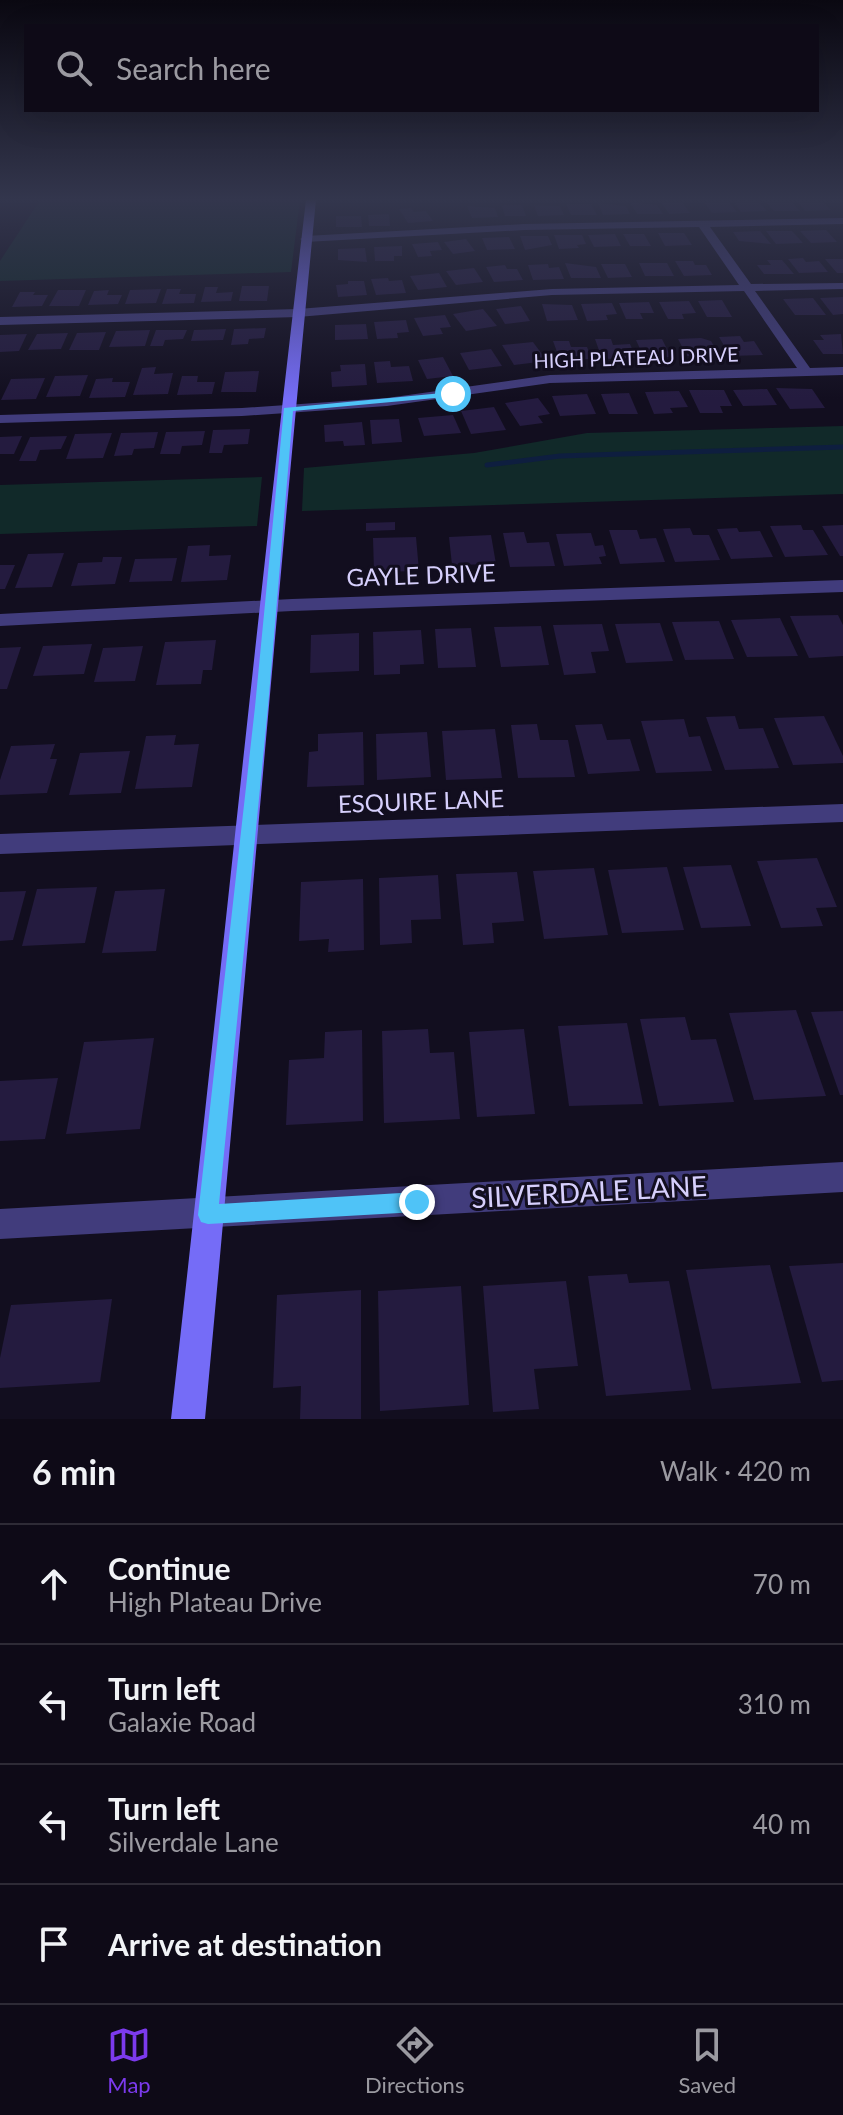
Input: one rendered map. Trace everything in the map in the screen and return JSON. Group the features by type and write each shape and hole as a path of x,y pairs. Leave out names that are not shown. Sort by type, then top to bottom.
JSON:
{"street":[{"path":"188,1419 302,266"},
{"path":"732,266 806,372"},
{"path":"0,321 298,313 383,308 518,293 843,286"},
{"name":"HIGH PLATEAU DRIVE","path":"0,419 288,408 412,399 550,379 843,371"},
{"name":"GAYLE DRIVE","path":"0,620 843,586"},
{"name":"ESQUIRE LANE","path":"0,844 843,813"},
{"name":"SILVERDALE LANE","path":"0,1224 208,1215 843,1177"}],"green space":[{"path":"0,266 292,266 291,272 0,281"},
{"path":"843,426 843,494 302,511 304,468 474,453 587,433"},
{"path":"262,477 257,526 0,534 0,485"}],"building":[{"path":"528,266 559,267 564,279 533,280"},
{"path":"566,266 596,267 601,278 571,278"},
{"path":"602,266 626,266 632,277 608,278"},
{"path":"640,266 669,266 674,276 645,276"},
{"path":"678,266 707,266 712,275 684,276"},
{"path":"758,266 787,266 794,274 764,274"},
{"path":"794,266 823,266 828,272 799,273"},
{"path":"831,266 843,266 843,273 837,273"},
{"path":"486,267 517,269 523,280 494,282"},
{"path":"474,268 483,282 456,285 446,271"},
{"path":"439,273 447,287 418,290 410,276"},
{"path":"388,278 389,281 402,280 406,293 376,295 371,279"},
{"path":"348,281 364,281 367,295 338,297 336,285 348,284"},
{"path":"242,286 269,286 267,301 239,301"},
{"path":"205,287 218,287 216,293 233,292 231,301 201,302"},
{"path":"161,289 156,303 125,304 130,290"},
{"path":"167,289 181,289 179,294 196,294 194,303 162,304"},
{"path":"58,290 86,290 79,306 49,306"},
{"path":"109,290 107,295 122,295 118,304 88,305 94,291"},
{"path":"20,292 48,295 42,306 12,307"},
{"path":"843,297 843,314 833,315 820,298"},
{"path":"813,298 826,315 795,315 783,299"},
{"path":"722,300 732,317 707,317 698,301"},
{"path":"689,301 696,313 682,314 684,319 668,319 659,302"},
{"path":"649,302 654,313 640,313 643,319 626,319 619,303"},
{"path":"612,303 617,314 606,315 608,320 587,321 581,304"},
{"path":"542,304 572,305 578,320 547,321"},
{"path":"521,306 530,321 505,324 496,309"},
{"path":"483,309 497,326 466,331 453,314"},
{"path":"445,315 451,327 440,328 443,334 423,336 414,318"},
{"path":"406,320 409,332 397,333 398,338 377,339 374,322"},
{"path":"366,324 368,339 335,340 335,325"},
{"path":"266,328 264,338 249,339 248,344 231,345 234,329"},
{"path":"226,329 223,340 191,341 194,330"},
{"path":"150,330 145,346 109,347 116,331"},
{"path":"156,330 187,330 183,339 165,340 163,346 150,346"},
{"path":"106,332 99,350 69,350 77,333"},
{"path":"68,333 61,349 28,350 37,334"},
{"path":"27,334 19,351 0,352 0,335"},
{"path":"841,334 843,354 823,354 813,340 824,340 820,335"},
{"path":"740,336 744,342 754,341 763,355 730,356 719,337"},
{"path":"595,339 611,339 613,345 630,344 636,358 602,359"},
{"path":"662,339 671,357 644,358 636,340"},
{"path":"678,339 711,341 719,355 687,356"},
{"path":"553,341 569,341 571,347 587,347 592,359 560,360"},
{"path":"533,342 547,361 514,365 502,345"},
{"path":"491,349 502,366 469,370 460,353"},
{"path":"443,357 453,376 427,379 418,360"},
{"path":"390,361 391,367 409,366 413,381 377,383 374,362"},
{"path":"365,364 367,385 332,387 331,372 341,371 340,365"},
{"path":"156,367 154,374 173,373 168,394 133,395 142,368"},
{"path":"259,371 256,392 221,392 225,372"},
{"path":"88,375 80,396 46,397 55,376"},
{"path":"182,376 198,376 197,382 215,382 212,394 177,395"},
{"path":"45,378 36,399 1,400 11,379"},
{"path":"113,378 112,382 130,382 125,397 89,398 96,379"},
{"path":"776,388 812,389 825,408 790,409"},
{"path":"767,389 777,405 743,406 733,390"},
{"path":"689,390 724,390 732,406 720,406 723,413 700,413"},
{"path":"679,391 688,407 670,408 673,413 654,414 645,392"},
{"path":"629,393 638,414 609,414 601,394"},
{"path":"587,394 596,414 560,416 552,396"},
{"path":"538,398 550,414 538,416 543,423 520,426 505,403"},
{"path":"494,407 506,430 471,434 461,411"},
{"path":"453,415 461,433 424,436 418,418"},
{"path":"399,419 402,442 372,444 370,420"},
{"path":"362,422 365,445 344,446 343,441 325,442 324,425"},
{"path":"250,429 248,444 224,445 222,453 209,453 213,430"},
{"path":"205,431 202,445 182,446 180,454 160,454 166,432"},
{"path":"158,432 154,448 134,449 132,455 114,456 121,433"},
{"path":"112,433 103,458 66,459 75,434"},
{"path":"22,436 14,454 0,454 0,437"},
{"path":"67,436 61,449 40,450 36,461 19,461 30,437"},
{"path":"395,522 395,530 366,531 366,523"},
{"path":"801,525 803,530 813,530 828,555 785,557 770,526"},
{"path":"843,525 843,556 840,556 822,526"},
{"path":"690,528 693,535 709,535 720,560 675,562 663,529"},
{"path":"737,528 739,532 760,531 773,557 731,559 717,529"},
{"path":"609,530 637,530 640,539 656,538 665,562 620,564"},
{"path":"524,532 527,543 549,542 555,566 510,567 503,533"},
{"path":"591,533 595,546 603,545 606,556 599,557 602,564 564,566 556,534"},
{"path":"491,535 496,564 452,565 449,537"},
{"path":"416,537 419,571 374,572 373,538"},
{"path":"210,545 209,556 231,555 227,580 181,582 188,546"},
{"path":"64,553 52,587 15,588 28,554"},
{"path":"103,557 122,557 115,584 71,586 78,563 102,562"},
{"path":"177,558 172,581 129,582 135,559"},
{"path":"0,565 15,565 5,589 0,589"},
{"path":"838,615 843,625 843,656 809,658 790,616"},
{"path":"780,618 798,656 747,657 731,620"},
{"path":"719,621 734,659 685,660 672,622"},
{"path":"660,623 673,661 626,663 615,624"},
{"path":"602,624 609,651 591,652 596,673 564,675 553,625"},
{"path":"541,626 549,665 501,667 494,627"},
{"path":"471,628 476,667 438,668 435,629"},
{"path":"421,630 424,664 400,665 400,674 374,675 373,632"},
{"path":"359,633 359,671 310,673 311,635"},
{"path":"216,640 212,670 203,670 201,684 156,685 165,642"},
{"path":"92,644 84,674 33,676 43,646"},
{"path":"143,646 135,681 94,682 103,648"},
{"path":"21,647 7,689 0,689 0,648"},
{"path":"735,716 739,729 763,728 779,768 725,770 706,717"},
{"path":"824,716 843,756 843,763 793,765 774,718"},
{"path":"684,719 689,737 700,736 712,771 656,773 641,721"},
{"path":"537,724 540,740 568,740 575,777 518,778 511,725"},
{"path":"602,724 607,740 630,739 640,771 588,774 575,725"},
{"path":"495,729 502,778 446,780 442,731"},
{"path":"363,732 364,785 307,787 309,752 318,751 318,734"},
{"path":"427,732 431,777 377,780 376,734"},
{"path":"176,735 174,745 199,744 192,787 135,789 146,736"},
{"path":"55,744 50,759 57,759 47,793 0,795 0,780 11,746"},
{"path":"130,751 121,793 69,795 80,753"},
{"path":"817,858 837,907 816,908 823,926 781,928 757,861"},
{"path":"731,865 751,926 701,928 683,867"},
{"path":"667,867 684,930 622,933 608,870"},
{"path":"594,868 608,935 544,939 533,871"},
{"path":"517,872 524,921 492,923 494,943 463,945 456,874"},
{"path":"438,875 441,919 411,920 412,943 380,945 379,878"},
{"path":"363,879 364,950 328,952 329,939 299,941 301,882"},
{"path":"97,887 85,943 22,946 37,889"},
{"path":"165,889 156,951 102,953 115,891"},
{"path":"26,891 13,940 0,941 0,892"},
{"path":"796,1010 826,1096 754,1100 729,1013"},
{"path":"843,1011 843,1095 840,1095 811,1012"},
{"path":"685,1017 691,1040 716,1039 734,1102 659,1106 640,1019"},
{"path":"627,1023 643,1104 569,1106 558,1026"},
{"path":"428,1029 430,1053 454,1052 460,1119 384,1123 382,1031"},
{"path":"524,1029 535,1114 477,1117 469,1032"},
{"path":"362,1030 363,1121 286,1125 289,1060 324,1058 325,1032"},
{"path":"154,1038 140,1129 66,1134 84,1042"},
{"path":"58,1078 45,1139 0,1141 0,1081"},
{"path":"843,1263 843,1380 822,1382 789,1266"},
{"path":"770,1265 801,1383 712,1389 686,1270"},
{"path":"627,1274 629,1283 669,1281 691,1390 606,1396 588,1276"},
{"path":"566,1281 578,1366 534,1369 539,1409 493,1412 483,1286"},
{"path":"461,1286 469,1405 380,1411 378,1291"},
{"path":"361,1290 361,1419 300,1419 301,1386 273,1388 277,1295"},
{"path":"112,1299 100,1382 0,1388 0,1358 11,1305"}],"waterway":[{"path":"487,465 560,456 843,447"}],"route":[{"path":"417,1202 208,1215 261,707 288,408 453,394"}]}
